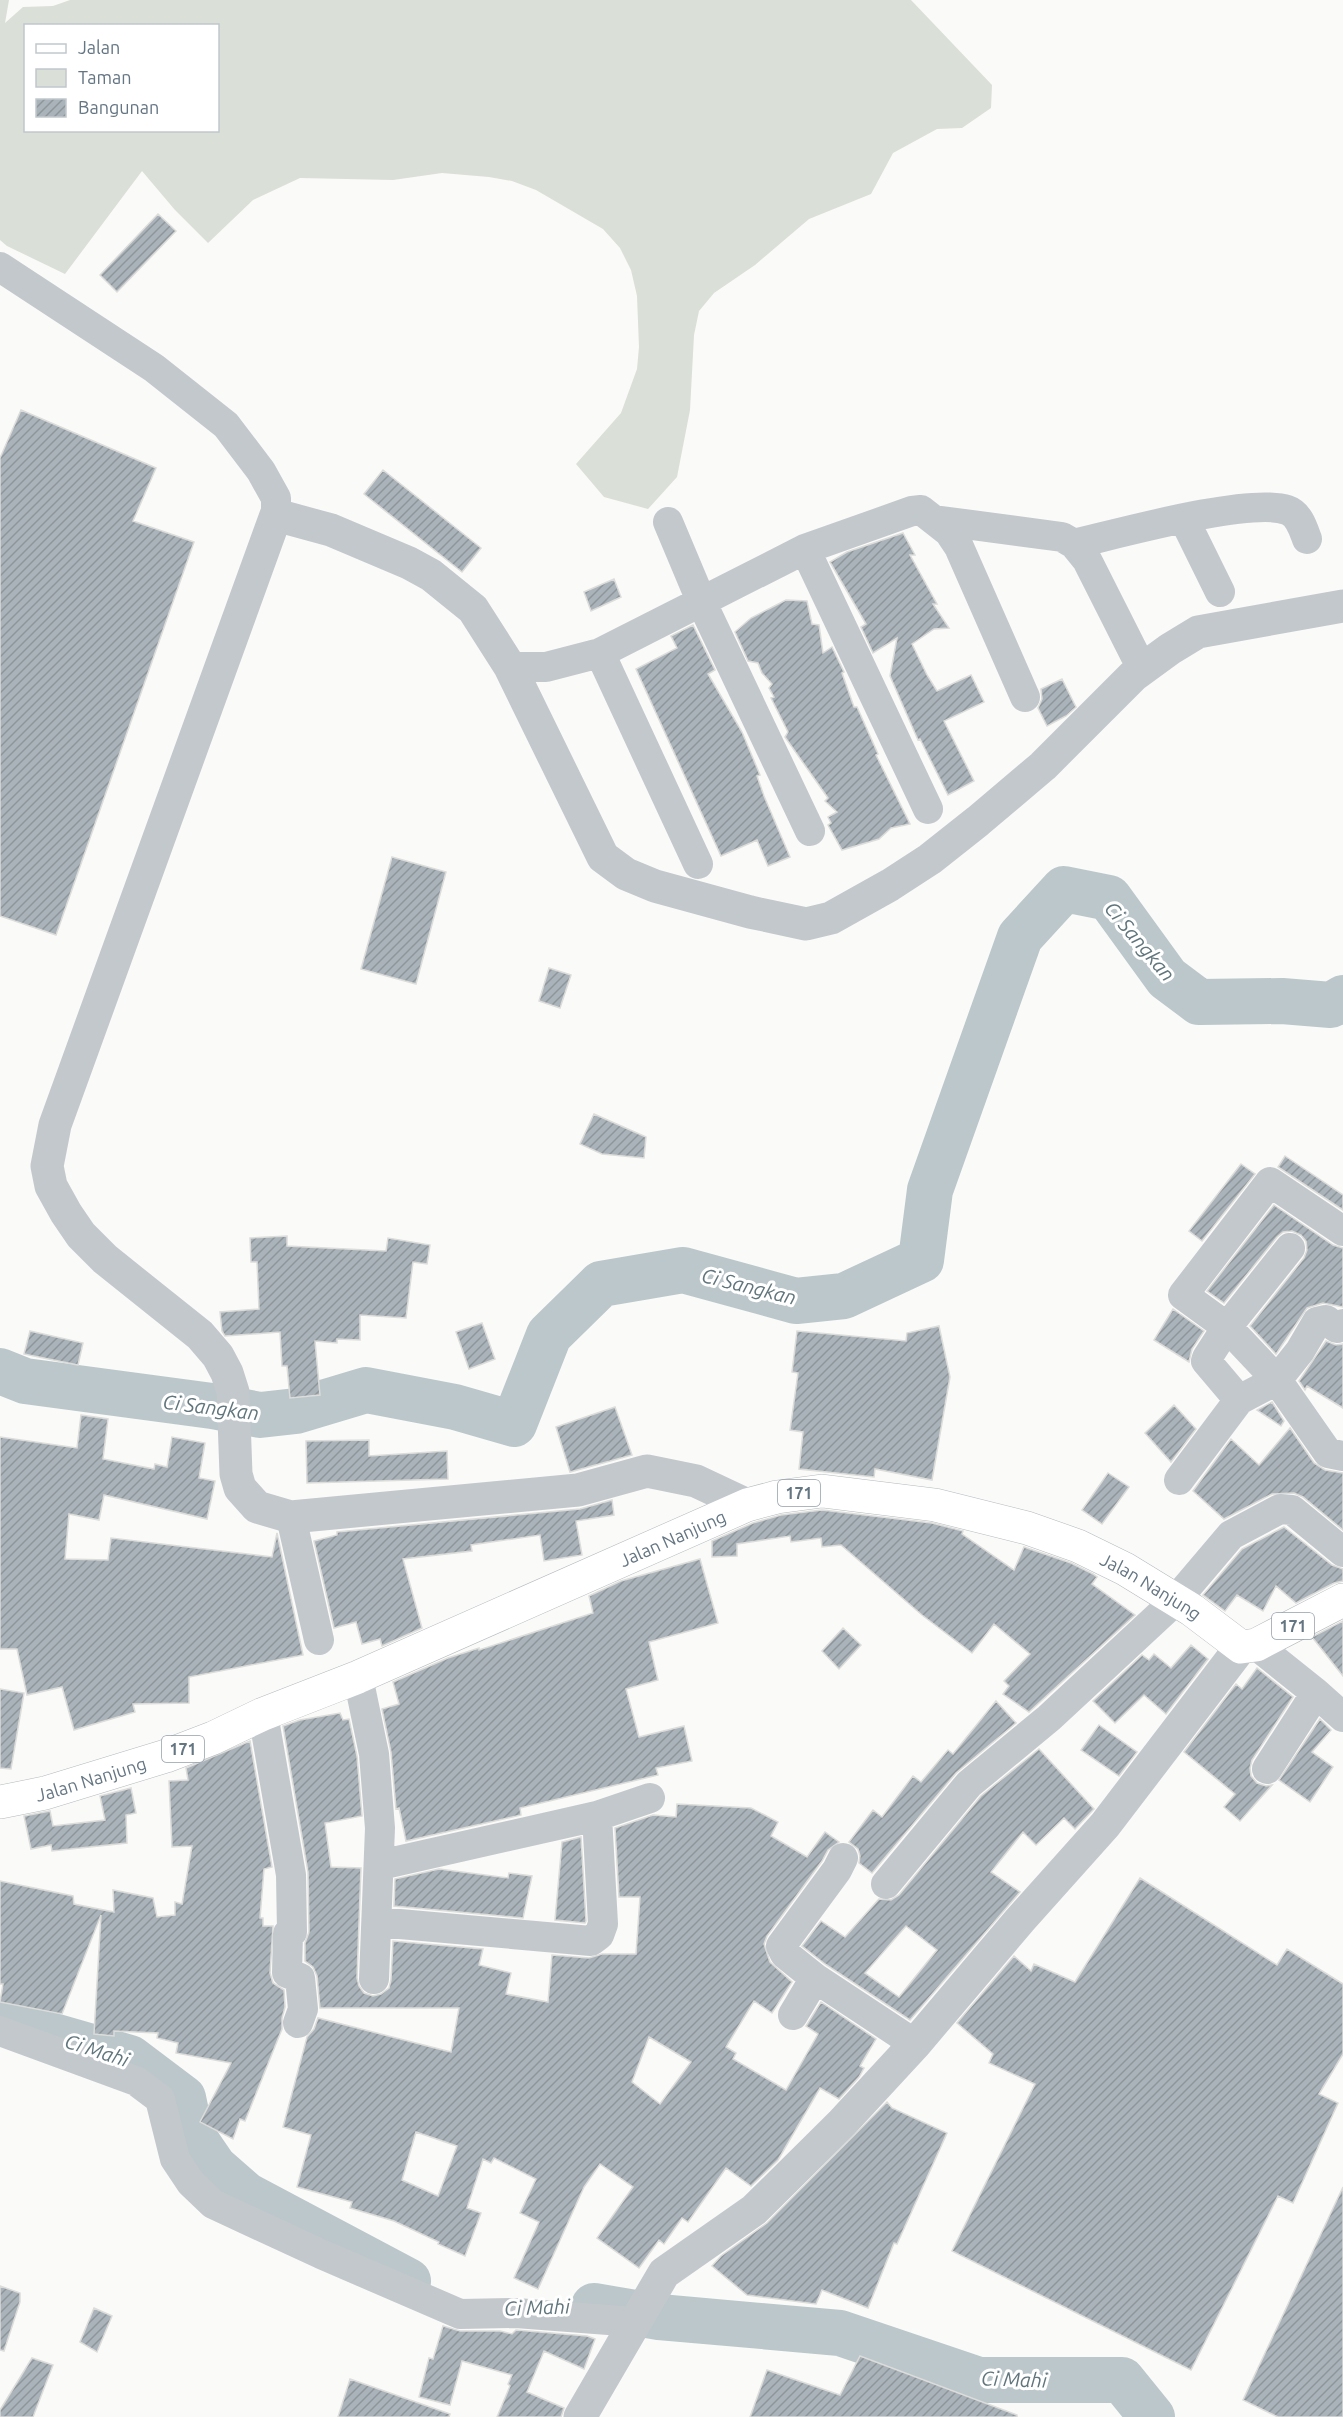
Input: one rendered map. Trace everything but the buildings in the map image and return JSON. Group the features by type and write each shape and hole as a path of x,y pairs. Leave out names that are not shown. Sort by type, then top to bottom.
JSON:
{"main road":[{"name":"Jalan Nanjung","path":"0,1802 45,1792 166,1756 213,1738 263,1714 358,1677 747,1506 777,1497 822,1491 935,1505 1027,1528 1078,1546 1125,1569 1248,1646"},
{"name":"171","path":"1248,1646 1343,1600"}],"street":[{"path":"0,267 154,368 226,425 261,471 276,498 276,514 55,1125 47,1166 55,1194 81,1235 135,1285 200,1335 218,1356 231,1383 235,1420 236,1474 244,1494 257,1507 291,1517 578,1490 647,1471 696,1481 747,1506"},
{"path":"1074,544 1184,519 1253,507 1289,510 1297,517 1306,539"},
{"path":"510,668 546,666 600,653 805,549 912,510 921,510 949,532 959,547 1025,698"},
{"path":"276,514 331,530 431,575 473,609 510,668 603,857 626,874 655,886 783,921 806,924 831,918 890,885 930,859 1043,766 1133,676 1198,632 1343,606"},
{"path":"1184,519 1220,592"},
{"path":"934,520 1062,537 1074,544 1087,560 1135,655"},
{"path":"668,522 702,603 810,831"},
{"path":"805,549 928,809"},
{"path":"600,653 698,864"},
{"path":"1343,1231 1272,1183 1268,1184 1183,1295 1227,1327 1277,1380 1328,1453 1343,1456"},
{"path":"1239,1400 1206,1361 1227,1327 1290,1248"},
{"path":"1179,1480 1239,1400 1277,1380 1300,1351 1317,1322 1326,1320 1337,1328 1343,1324"},
{"path":"886,1884 969,1784 1049,1718 1175,1600 1232,1535 1280,1509 1292,1510 1343,1552"},
{"path":"291,1517 319,1640"},
{"path":"580,2417 664,2273 754,2210 842,2123 915,2044 1020,1920 1105,1825 1248,1646 1316,1693 1343,1717"},
{"path":"358,1677 374,1754 380,1828 374,1979"},
{"path":"1267,1769 1316,1693"},
{"path":"263,1714 291,1875 292,1932 288,1934 288,1973 300,1977 303,2008 298,2023"},
{"path":"380,1865 597,1815 650,1797"},
{"path":"377,1922 591,1941 596,1939 603,1924 597,1815"},
{"path":"843,1858 837,1870 780,1946 785,1954 815,1978 915,2044"},
{"path":"793,2015 815,1978"},
{"path":"0,2031 136,2081 160,2099 175,2159 190,2183 213,2204 310,2249 460,2314 516,2313 637,2320"}],"green space":[{"path":"0,0 9,0 5,23 23,7 53,6 70,0 911,0 992,85 991,108 962,128 937,129 893,153 871,194 809,219 755,265 714,293 699,311 694,335 690,410 677,477 648,509 604,497 576,464 621,413 637,369 639,347 637,296 631,270 620,248 603,229 536,190 512,181 442,173 393,180 300,178 253,200 208,243 175,210 142,171 65,274 7,246 0,240"}],"waterway":[{"name":"Ci Sangkan","path":"0,1371 25,1381 212,1406 260,1415 296,1411 366,1390 455,1407 514,1424 549,1335 601,1284 683,1270 796,1301 844,1296 921,1260 930,1190 1020,937 1064,889 1109,898 1167,978 1199,1002 1282,1001 1331,1005 1343,998"},
{"name":"Ci Mahi","path":"5,2022 130,2058 183,2098 190,2132 214,2167 246,2195 408,2281"},
{"name":"Ci Mahi","path":"594,2306 659,2317 840,2333 979,2380 1122,2380 1152,2417"}]}
